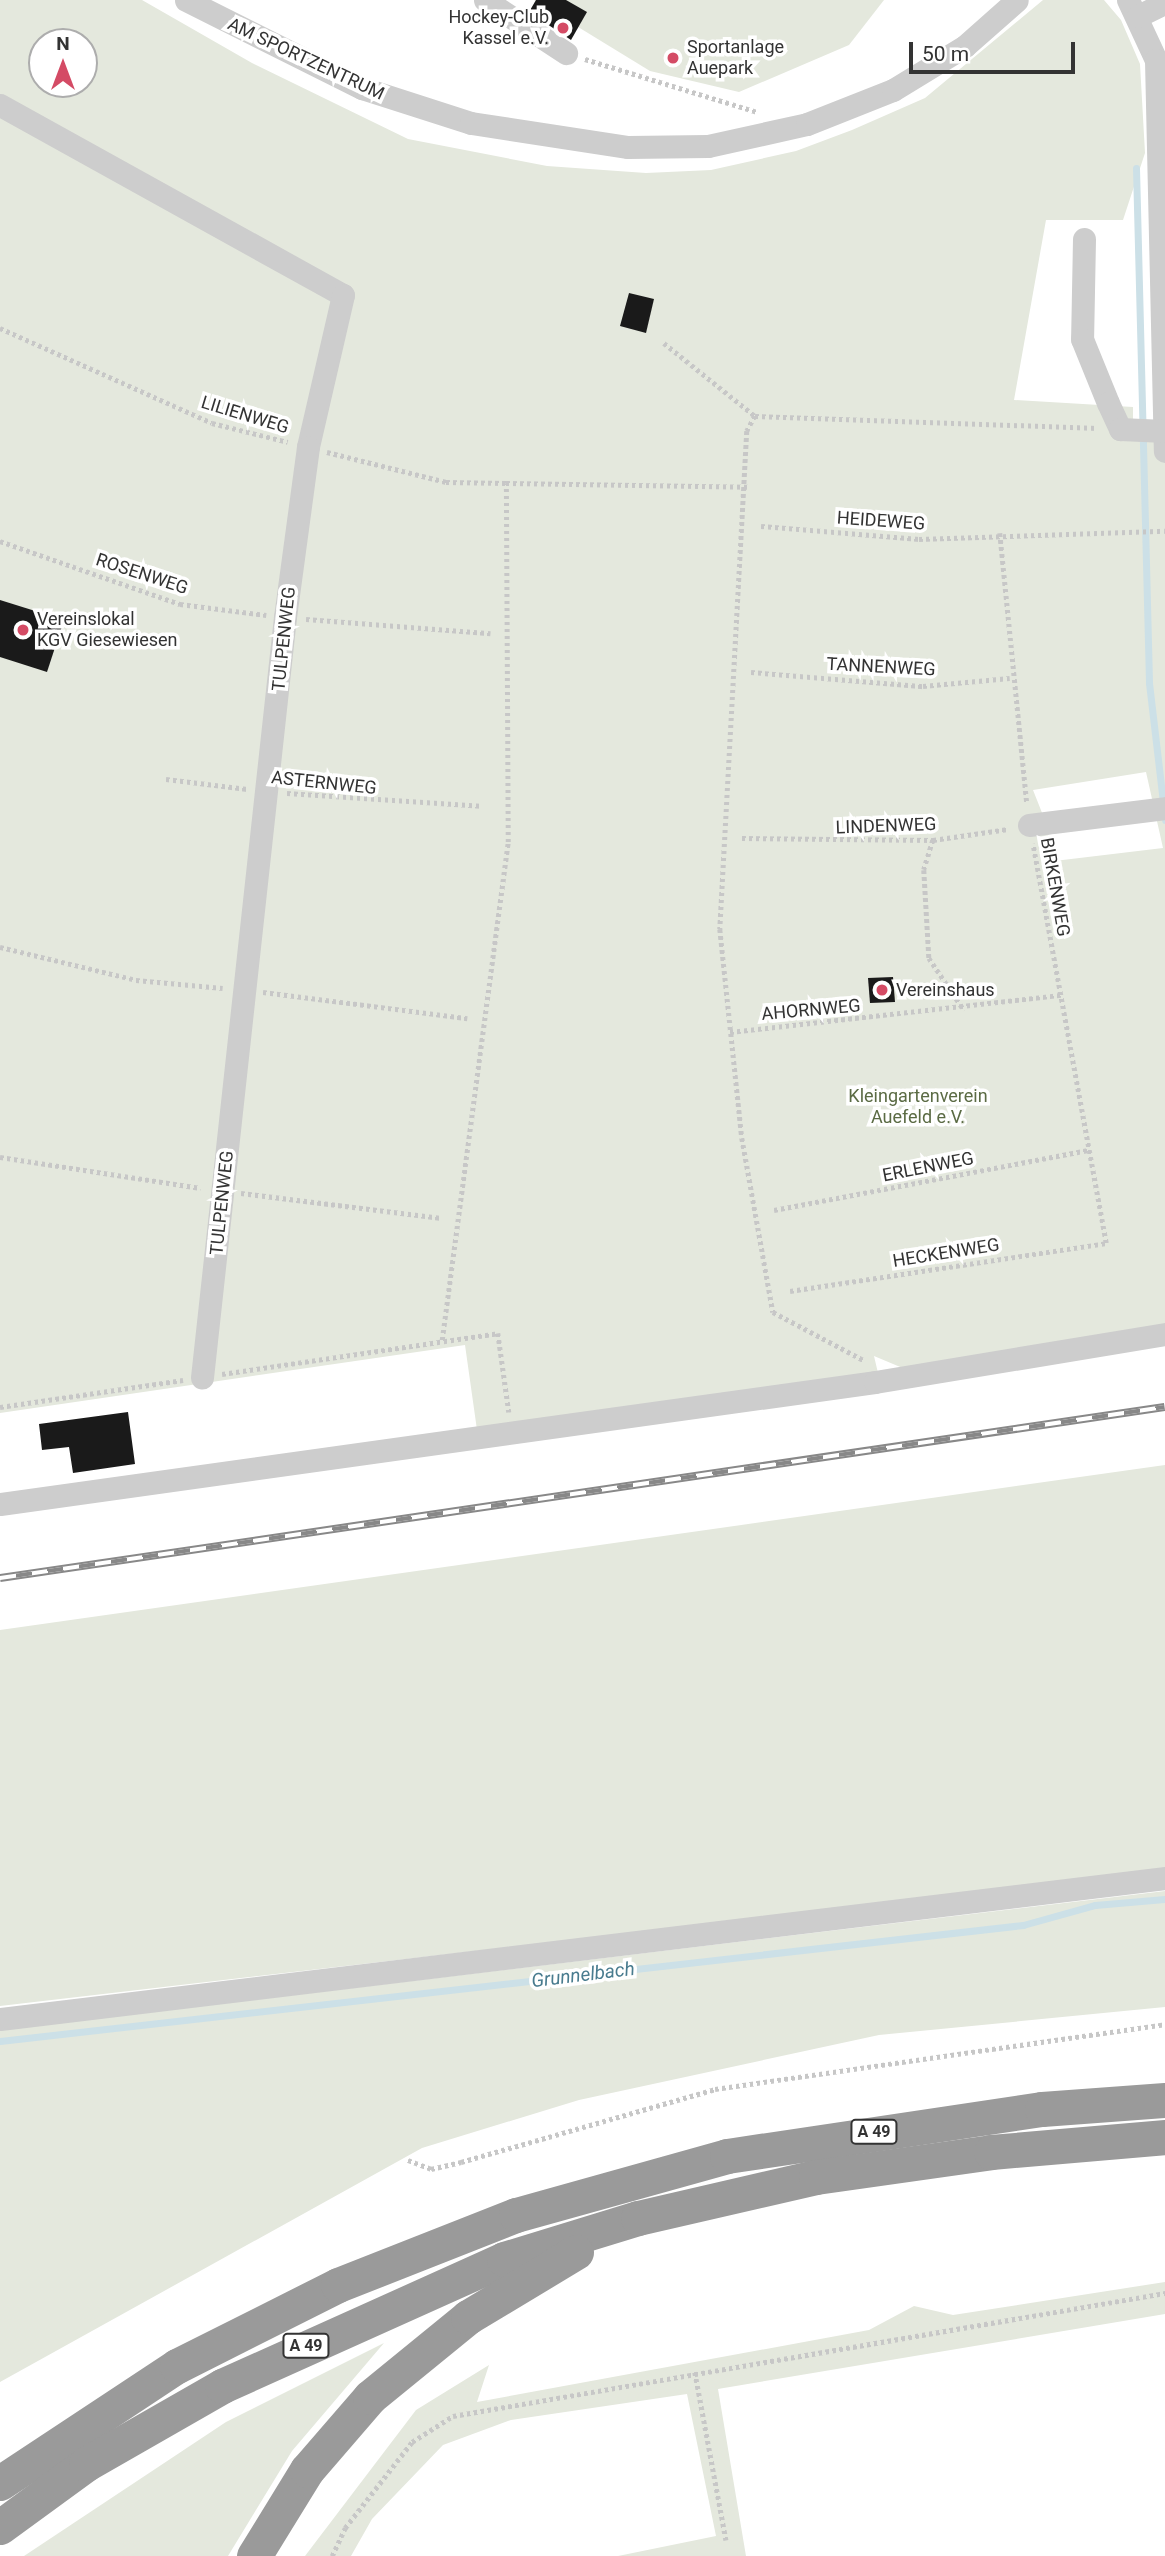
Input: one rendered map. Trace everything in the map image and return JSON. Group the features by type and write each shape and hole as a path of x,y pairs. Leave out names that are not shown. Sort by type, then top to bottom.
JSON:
{"highway":[{"name":"A 49","path":"0,2483 52,2445 177,2366 326,2291 516,2215 768,2148 1042,2109 1165,2100"},
{"name":"A 49","path":"0,2527 86,2464 246,2374 423,2291 638,2218 870,2168 1165,2137"},
{"path":"254,2556 307,2470 404,2365 509,2290 638,2218"},
{"path":"0,2468 52,2445"}],"street":[{"name":"AM SPORTZENTRUM","path":"186,0 362,88 471,123 628,147 708,146 807,124 893,90 965,46 1017,0"},
{"path":"485,0 566,53"},
{"path":"1150,423 1159,106 1156,60 1133,8 1165,3"},
{"name":"TULPENWEG","path":"0,105 343,295 308,447 285,617 202,1377"},
{"path":"1084,239 1082,339 1150,423 1165,450"},
{"path":"1030,825 1161,809"},
{"path":"0,1504 875,1382 1165,1334"},
{"path":"0,2019 1165,1878"}],"path":[{"path":"566,53 758,112"},
{"name":"LILIENWEG","path":"0,328 212,423 446,482 748,487"},
{"path":"664,343 755,416 1150,423"},
{"path":"755,416 747,431 748,487 720,929 730,1032 773,1312 871,1364 875,1382"},
{"path":"442,1340 508,842 506,483"},
{"name":"HEIDEWEG","path":"761,526 919,539 1000,533 1165,531"},
{"name":"BIRKENWEG","path":"1000,533 1010,678 1030,825 1106,1243"},
{"name":"ROSENWEG","path":"0,541 180,604 285,617 490,633"},
{"name":"TANNENWEG","path":"751,672 923,686 1010,678"},
{"name":"ASTERNWEG","path":"166,779 268,791 481,806"},
{"name":"LINDENWEG","path":"742,838 933,840 1030,825"},
{"path":"933,840 924,870 929,958 964,1010"},
{"name":"AHORNWEG","path":"730,1032 964,1010 1061,995"},
{"name":"ERLENWEG","path":"774,1210 1088,1150"},
{"name":"HECKENWEG","path":"790,1291 1106,1243"},
{"path":"433,1342 498,1333 512,1434"},
{"path":"408,2160 430,2169 461,2162 715,2088 1165,2024"},
{"path":"332,2556 345,2528 412,2442 453,2416 695,2372 1165,2293"},
{"path":"695,2372 726,2540"}],"green space":[{"name":"Kleingartenverein Auefeld e.V.","path":"0,0 142,0 252,63 408,139 547,166 646,173 711,170 796,151 852,130 925,98 1043,0 1104,0 1121,20 1140,64 1145,153 1123,220 1046,220 1014,400 1133,407 1133,438 1165,438 1165,1326 905,1369 874,1356 878,1373 477,1430 465,1345 0,1413","holes":["1146,772 1163,848 1046,862 1042,843 1050,833 1033,790"]},
{"name":"Sportanlage Auepark","path":"534,0 884,0 849,45 739,92 650,71"},
{"path":"1165,1465 1165,1871 0,2006 0,1630"},
{"path":"1165,1891 1165,2007 879,2035 579,2100 422,2148 0,2382 0,2030"},
{"path":"1165,2282 1165,2314 718,2389 746,2556 618,2556 716,2536 687,2394 511,2420 443,2445 372,2519 351,2556 305,2556 416,2410 489,2365 477,2402 869,2330 914,2306 953,2315"},
{"path":"384,2343 292,2451 228,2556 24,2556 226,2422"}],"building":[{"name":"Hockey-Club Kassel e.V.","path":"536,0 566,0 587,12 571,40 529,12"},
{"path":"629,293 654,299 646,333 620,326"},
{"path":"0,600 64,620 47,672 0,657"},
{"name":"Vereinshaus","path":"893,977 895,1002 870,1003 868,978"},
{"path":"128,1412 135,1464 73,1473 69,1447 42,1450 39,1424"}],"waterway":[{"path":"1136,168 1149,683 1165,820"},
{"name":"Grunnelbach","path":"0,2041 1023,1925 1095,1905 1165,1899"}],"railway":[{"path":"0,1578 1165,1407"}],"place":[{"name":"Hockey-Club Kassel e.V.","path":"563,28"},
{"name":"Sportanlage Auepark","path":"673,58"},
{"name":"Vereinslokal KGV Giesewiesen","path":"23,630"},
{"name":"Vereinshaus","path":"882,990"}]}
